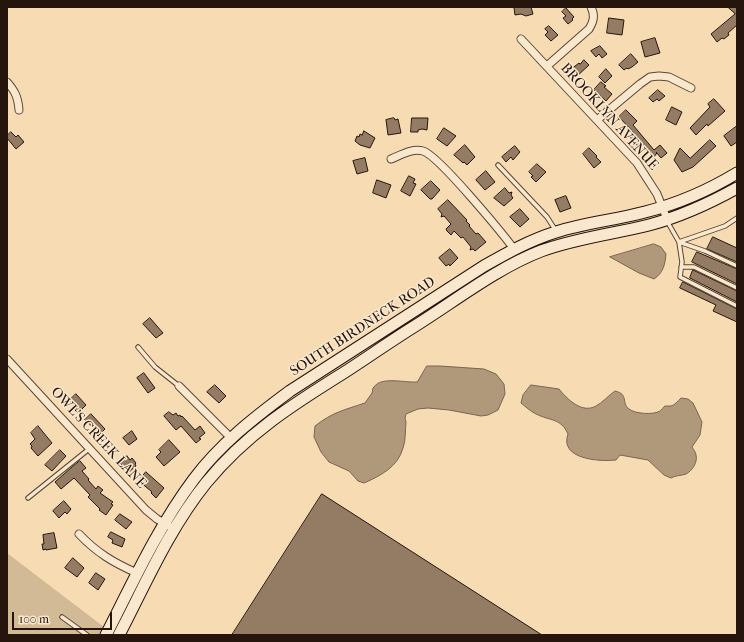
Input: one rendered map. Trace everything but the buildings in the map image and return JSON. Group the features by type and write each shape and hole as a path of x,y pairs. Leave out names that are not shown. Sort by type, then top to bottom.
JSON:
{"main road":[{"name":"SOUTH BIRDNECK ROAD","path":"106,635 164,523 194,478 231,438 262,411 290,391 484,266 514,249 557,232 586,224 629,216 674,203 714,186 737,173"},
{"name":"SOUTH BIRDNECK ROAD","path":"119,635 160,553 188,508 216,472 239,447 271,421 304,398 522,259 577,240 637,228 667,220 737,188"}],"street":[{"path":"547,66 589,28 593,22 594,14 591,7"},
{"name":"BROOKLYN AVENUE","path":"521,39 637,163 657,194 667,220"},
{"path":"597,120 650,77 669,77 691,88"},
{"path":"7,82 16,93 19,110"},
{"path":"391,159 415,150 430,154 445,168 498,228 514,249"},
{"name":"OWL'S CREEK LANE","path":"7,359 146,510 174,529"},
{"path":"179,386 231,438"},
{"path":"79,534 99,553 121,566 137,573"}],"lane":[{"path":"498,165 547,217 557,232"},
{"path":"679,242 725,226 737,218"},
{"path":"667,220 679,242 681,266 680,277 737,306"},
{"path":"679,242 705,251 737,266"},
{"path":"681,266 694,267 737,288"},
{"path":"138,347 156,367 179,386"},
{"path":"28,498 90,448"},
{"path":"62,617 87,635"}],"shaded area":[{"path":"654,244 661,247 666,254 663,268 660,274 654,279 639,273 610,257"},
{"path":"427,366 484,369 496,374 504,384 505,394 498,410 488,415 481,416 428,408 418,409 406,414 405,442 401,455 388,470 364,483 358,481 349,471 329,462 321,452 314,437 315,426 333,414 365,403 372,393 373,388 377,384 388,381 417,382"},
{"path":"531,385 559,389 575,404 585,408 596,406 615,391 619,392 622,394 625,404 629,409 640,413 661,411 665,406 674,405 681,398 688,399 693,403 702,422 700,435 692,447 696,453 694,466 686,474 671,478 664,475 648,460 620,455 616,460 600,460 582,457 575,454 569,449 567,442 568,434 562,425 558,422 536,414 521,403 523,395"},
{"path":"7,553 104,627 100,635 7,635"}]}
